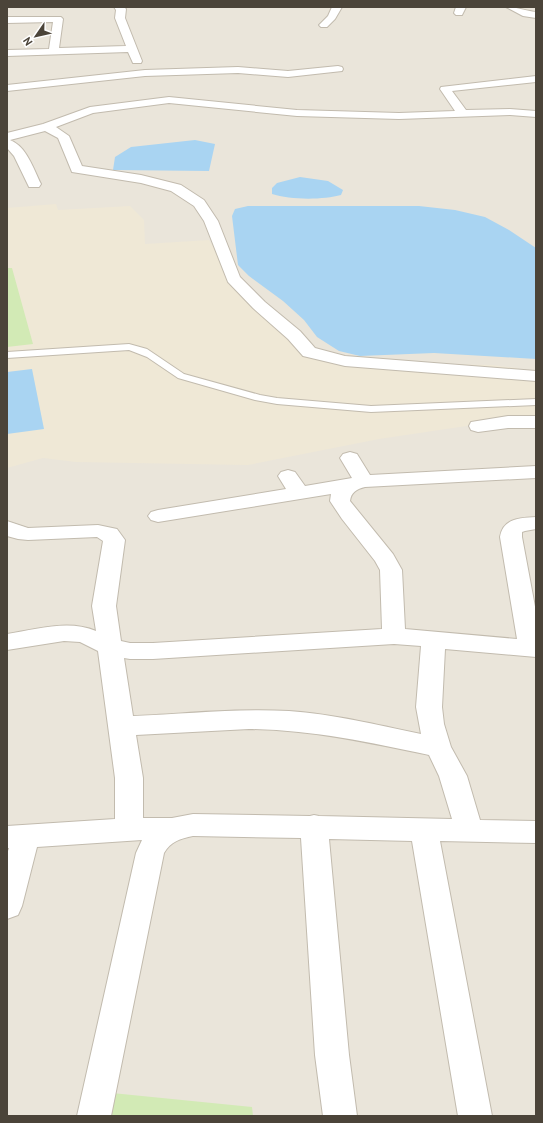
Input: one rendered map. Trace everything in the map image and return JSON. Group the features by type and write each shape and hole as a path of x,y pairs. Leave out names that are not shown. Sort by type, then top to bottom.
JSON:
{"street":[{"path":"324,25 332,17 337,7"},
{"path":"511,7 526,14 536,16"},
{"path":"118,8 120,18 139,67 152,81"},
{"path":"7,20 58,19 53,52"},
{"path":"7,54 132,49"},
{"path":"7,88 145,73 238,70 288,74 338,69"},
{"path":"463,114 445,89 536,79"},
{"path":"161,91 169,100"},
{"path":"7,137 48,127 90,110 169,100 297,113 399,116 510,112 536,114"},
{"path":"48,127 63,136 77,169 141,179 176,188 199,203 211,221 233,280 294,335 309,352 345,361 536,376"},
{"path":"7,142 13,145 19,152 34,184"},
{"path":"478,426 508,422 536,422"},
{"path":"350,458 357,483"},
{"path":"158,516 357,483 426,476 536,472"},
{"path":"288,476 299,493"},
{"path":"357,483 341,494 340,501 349,515 386,559 391,570 394,636"},
{"path":"7,642 64,633 84,635 109,646 130,651 153,651 394,636 533,649 511,537 512,530 519,525 536,523"},
{"path":"7,527 18,533 28,534 98,531 109,534 114,540 104,606 122,726 128,778 129,829"},
{"path":"434,639 429,707 431,724 438,747 453,776 469,831"},
{"path":"122,726 268,720 307,722 438,747"},
{"path":"7,906 16,837 129,829 172,829 193,825 314,826 536,832"},
{"path":"314,826 332,1055 340,1116"},
{"path":"94,1116 99,1085 150,853 158,838 172,829"},
{"path":"424,829 475,1116"}],"lane":[{"path":"7,355 129,347 138,348 146,351 181,376 259,398 371,409 536,402"}],"shaded area":[{"path":"7,7 536,7 536,1116 7,1116"},
{"path":"56,204 58,210 130,206 144,220 145,244 209,240 234,284 329,360 491,365 517,368 536,382 536,417 526,417 379,439 248,465 76,462 43,458 7,468 7,208"}],"green space":[{"path":"7,268 12,268 33,344 7,347"},
{"path":"102,1092 252,1107 253,1116 99,1116"}],"water":[{"path":"195,140 215,144 209,171 113,170 115,157 131,147"},
{"path":"300,177 328,181 343,190 341,195 334,197 297,198 272,194 272,188 277,183"},
{"path":"248,206 419,206 455,210 485,217 509,230 536,248 536,359 434,353 360,356 339,351 317,337 304,320 283,301 249,276 238,265 232,216 235,209"},
{"path":"32,369 44,429 7,434 7,372"}]}
